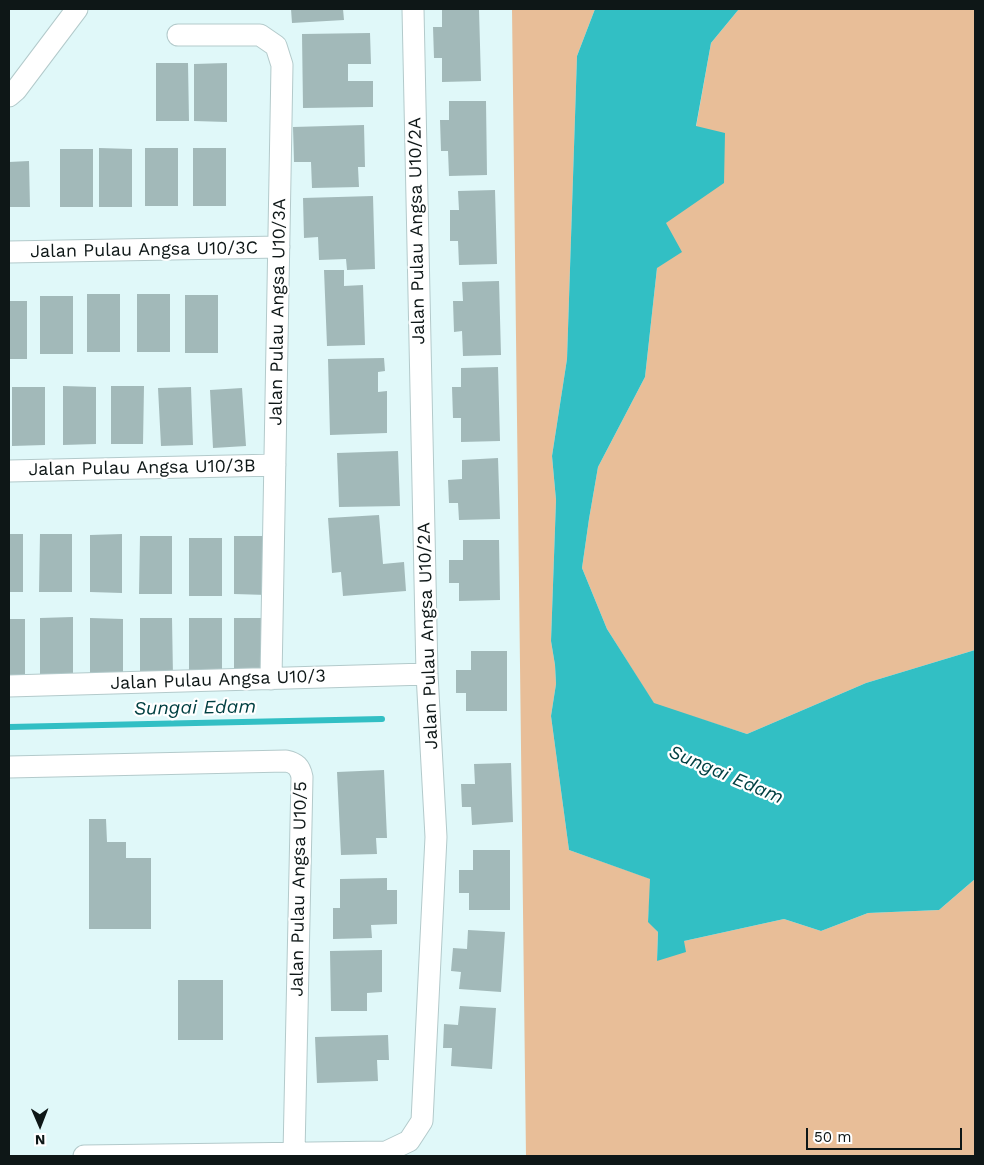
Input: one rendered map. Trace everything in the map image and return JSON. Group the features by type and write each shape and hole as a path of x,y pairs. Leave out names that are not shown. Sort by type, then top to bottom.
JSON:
{"street":[{"path":"9,96 16,90 76,9"},
{"name":"Jalan Pulau Angsa U10/2A","path":"84,1156 386,1152 409,1141 422,1121 436,837 427,674 412,9"},
{"name":"Jalan Pulau Angsa U10/3A","path":"178,35 260,35 276,46 282,65 271,679"},
{"name":"Jalan Pulau Angsa U10/3C","path":"9,252 279,248"},
{"name":"Jalan Pulau Angsa U10/3B","path":"9,471 275,465"},
{"name":"Jalan Pulau Angsa U10/3","path":"9,686 427,674"},
{"name":"Jalan Pulau Angsa U10/5","path":"9,767 286,761 298,766 302,777 294,1153"}],"shaded area":[{"path":"512,9 595,9 577,56 567,359 552,456 556,500 551,641 556,684 551,716 569,850 651,879 648,921 658,932 657,961 684,941 784,919 821,931 868,913 939,910 975,879 975,1156 526,1156"},
{"path":"739,9 975,9 975,650 866,683 747,734 654,704 607,629 582,568 598,467 645,377 657,268 666,223 696,127 711,43"}],"water":[{"path":"595,9 739,9 711,43 696,126 725,133 724,183 666,223 682,252 657,268 645,377 598,467 582,568 607,629 654,703 747,734 866,683 975,650 975,879 939,910 868,913 821,931 784,919 684,941 686,952 657,961 658,932 648,922 650,879 569,850 551,716 556,684 551,641 556,500 552,456 567,359 577,56"}],"building":[{"path":"291,9 343,9 344,20 292,23"},
{"path":"442,9 479,9 481,81 442,82 442,58 434,58 433,27 442,27"},
{"path":"370,33 371,64 348,64 348,81 373,81 373,107 303,108 302,34"},
{"path":"156,63 188,63 189,121 156,121"},
{"path":"227,63 227,122 194,121 194,64"},
{"path":"449,101 486,101 487,175 449,176 448,151 441,151 440,120 449,120"},
{"path":"364,125 365,167 358,167 359,187 312,188 311,162 294,162 293,127"},
{"path":"99,148 132,149 132,207 99,207"},
{"path":"145,148 178,148 178,206 145,206"},
{"path":"193,148 226,148 226,206 193,206"},
{"path":"60,149 93,149 93,207 60,207"},
{"path":"29,161 30,207 9,207 9,162"},
{"path":"495,190 497,264 459,265 458,241 450,241 450,210 459,210 458,191"},
{"path":"373,196 375,269 347,270 346,259 319,260 318,237 304,238 303,198"},
{"path":"324,270 344,270 344,286 363,285 365,345 327,346"},
{"path":"499,281 501,355 463,356 462,331 454,332 453,301 463,301 462,282"},
{"path":"87,294 120,294 120,352 87,352"},
{"path":"137,294 170,294 170,352 137,352"},
{"path":"185,295 218,295 218,353 185,353"},
{"path":"40,296 73,296 73,354 40,354"},
{"path":"9,301 27,301 27,359 9,359"},
{"path":"384,358 385,371 378,372 378,392 387,391 387,433 330,435 328,359"},
{"path":"498,367 500,441 461,442 461,418 453,418 452,387 461,387 461,368"},
{"path":"63,386 96,387 96,444 63,445"},
{"path":"111,386 144,386 143,444 111,444"},
{"path":"12,387 45,387 45,445 12,446"},
{"path":"191,387 193,445 161,446 158,388"},
{"path":"242,388 246,446 213,448 210,390"},
{"path":"398,451 400,506 339,507 337,453"},
{"path":"498,458 500,519 459,520 458,503 449,503 448,480 462,479 462,460"},
{"path":"379,515 383,564 404,562 406,591 343,596 341,572 332,573 328,518"},
{"path":"9,534 23,534 23,592 9,592"},
{"path":"40,534 72,534 72,592 39,592"},
{"path":"122,534 122,593 90,592 90,535"},
{"path":"140,536 172,536 172,594 139,594"},
{"path":"234,536 267,536 267,595 234,594"},
{"path":"189,538 222,538 222,596 189,596"},
{"path":"463,540 499,540 500,600 459,601 459,583 449,583 449,560 463,560"},
{"path":"73,617 73,676 40,675 40,618"},
{"path":"90,618 123,619 123,676 90,676"},
{"path":"140,618 172,618 173,677 140,676"},
{"path":"189,618 222,618 222,676 189,676"},
{"path":"234,618 267,618 267,676 234,676"},
{"path":"9,619 25,619 25,677 9,677"},
{"path":"471,651 507,651 507,711 466,711 466,693 456,693 456,670 471,670"},
{"path":"511,763 513,822 472,825 471,807 462,807 461,784 475,784 474,764"},
{"path":"384,770 387,838 376,838 377,854 341,855 337,772"},
{"path":"89,819 106,819 107,842 126,842 126,858 151,858 151,929 89,929"},
{"path":"473,850 510,850 510,910 469,910 469,893 459,893 459,870 473,870"},
{"path":"387,878 387,890 397,890 397,924 371,925 372,938 333,939 333,908 340,908 340,879"},
{"path":"468,930 505,932 501,992 459,989 461,972 451,971 453,948 467,949"},
{"path":"382,950 382,992 367,993 367,1011 331,1011 330,951"},
{"path":"178,980 223,980 223,1040 178,1040"},
{"path":"460,1006 496,1008 492,1069 451,1066 452,1048 443,1048 444,1024 458,1025"},
{"path":"388,1035 389,1060 377,1060 378,1081 317,1083 315,1037"}],"waterway":[{"name":"Sungai Edam","path":"9,727 382,719"}]}
